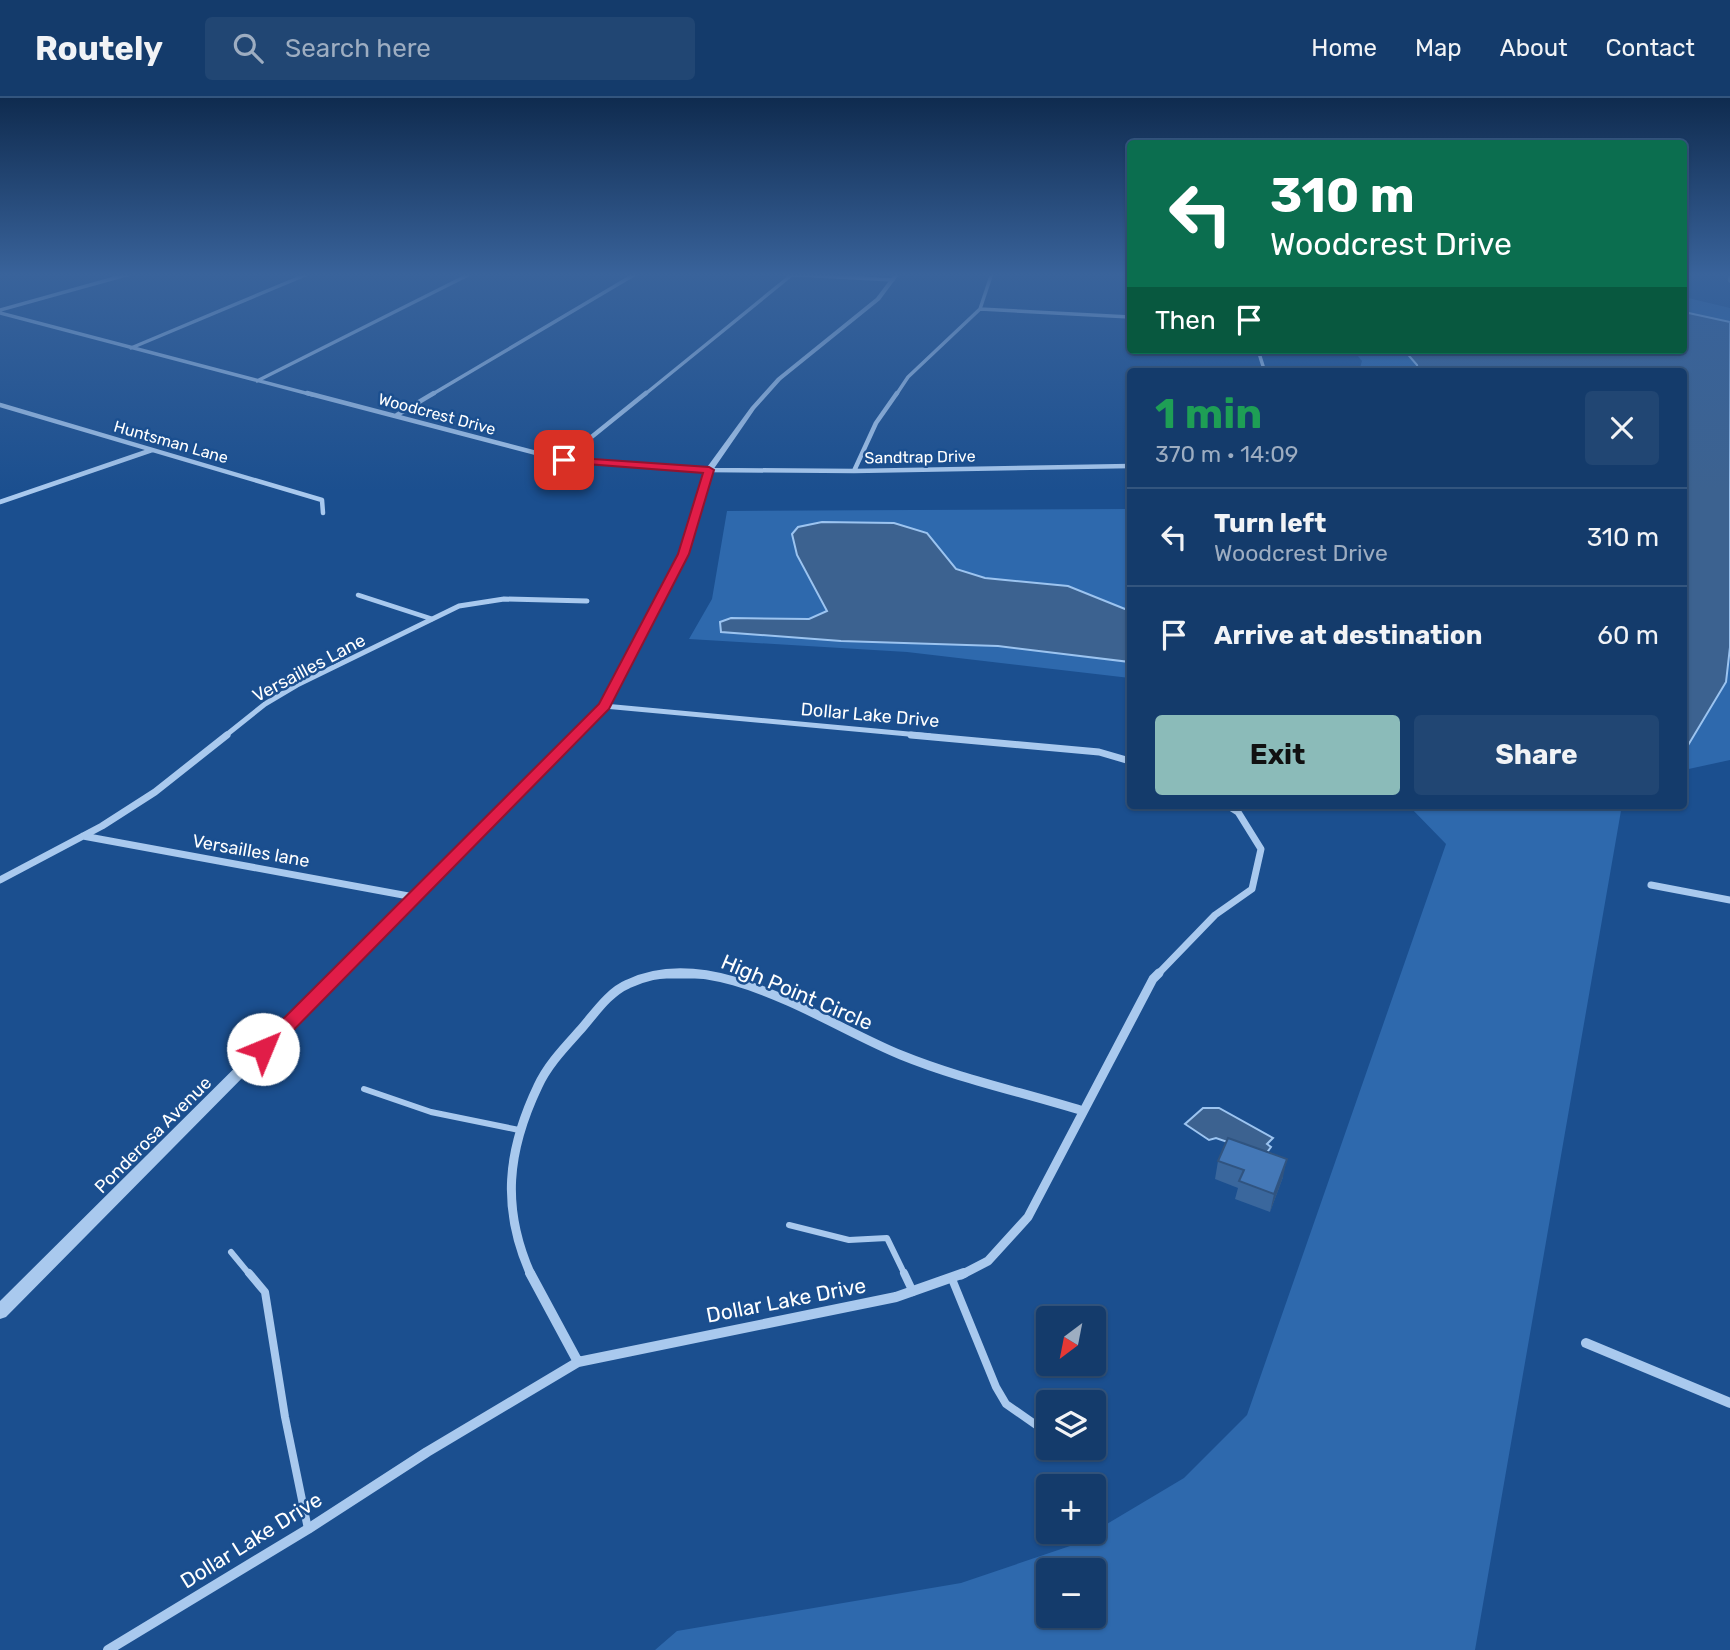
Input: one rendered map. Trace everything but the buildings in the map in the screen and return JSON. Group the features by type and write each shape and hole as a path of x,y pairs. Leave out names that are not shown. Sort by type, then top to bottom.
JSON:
{"street":[{"name":"Woodcrest Drive","path":"122,345 564,460 709,470"},
{"path":"131,348 137,345"},
{"path":"257,381 328,345"},
{"path":"397,415 515,345"},
{"path":"564,460 706,345"},
{"name":"Ponderosa Avenue","path":"0,1312 604,706 683,554 709,470 753,408 779,379 821,345"},
{"path":"854,471 876,423 908,377 941,345"},
{"name":"Huntsman Lane","path":"0,405 322,500 323,513"},
{"path":"0,502 153,450"},
{"name":"Sandtrap Drive","path":"709,470 854,471 1127,466"},
{"name":"Versailles Lane","path":"0,880 83,836 155,793 265,704 297,685 459,606 484,600 587,601"},
{"name":"Dollar Lake Drive","path":"604,706 1099,752 1127,760"},
{"name":"Dollar Lake Drive","path":"108,1650 308,1529 427,1452 578,1362 883,1300 952,1279 988,1261 1028,1217 1153,979 1215,915 1252,889 1261,849 1238,812 1233,809"},
{"name":"Versailles lane","path":"83,836 414,897"},
{"path":"1651,885 1730,900"},
{"name":"High Point Circle","path":"578,1362 529,1275 512,1216 512,1159 519,1130 542,1076 591,1017 627,984 664,971 704,972 746,985 902,1056 1083,1111"},
{"path":"1586,1343 1730,1403"}],"lane":[{"path":"358,595 432,620"},
{"path":"364,1089 431,1112 519,1130"},
{"path":"789,1225 849,1240 887,1238 913,1292"},
{"path":"232,1252 265,1292 285,1417 308,1529"},
{"path":"952,1279 996,1387 1006,1404 1036,1425"}],"shaded area":[{"path":"1687,345 1730,345 1730,647 1726,682 1687,747 1687,368 1418,368 1407,354 1687,354"},
{"path":"1356,354 1407,354 1418,368 1360,368 1362,361"},
{"path":"1127,509 1127,678 907,652 689,639 712,599 727,511"},
{"path":"822,522 894,523 927,533 956,569 985,578 1068,586 1127,610 1127,662 998,646 841,641 721,632 720,622 731,618 809,619 827,611 797,555 792,534 798,527"},
{"path":"1687,550 1730,554 1730,760 1687,769"},
{"path":"1412,809 1621,809 1475,1650 655,1650 677,1631 961,1583 1073,1544 1106,1544 1106,1525 1184,1478 1247,1415 1446,844"},
{"path":"1203,1108 1219,1108 1273,1138 1267,1144 1271,1147 1265,1155 1216,1138 1209,1140 1185,1124"}],"route":[{"path":"263,1049 604,706 683,554 709,470 564,460"}]}
